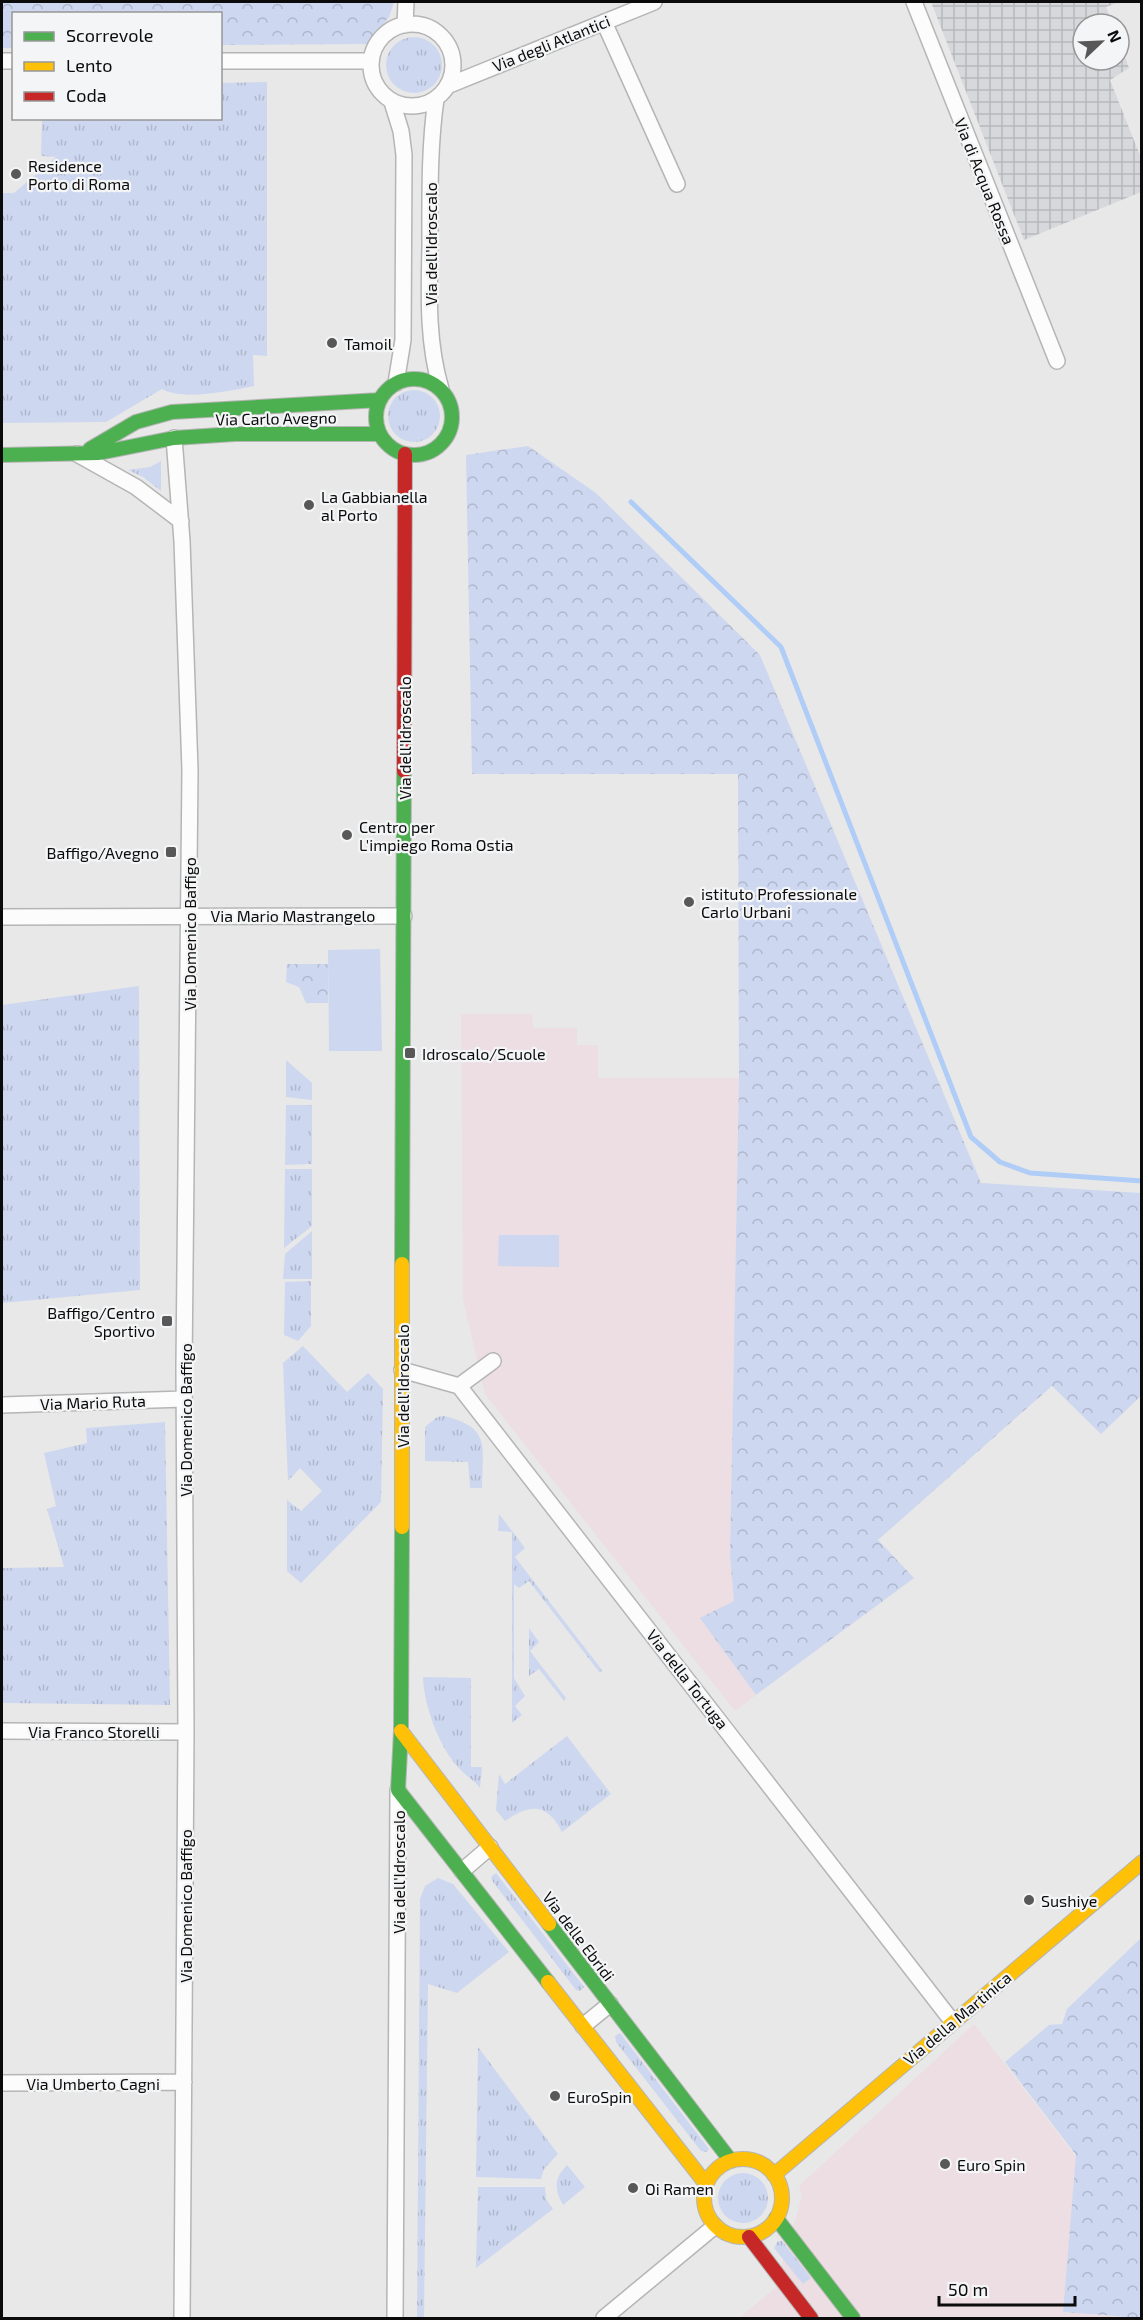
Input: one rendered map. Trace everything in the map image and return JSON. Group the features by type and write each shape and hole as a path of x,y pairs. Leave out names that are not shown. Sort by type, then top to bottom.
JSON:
{"street":[{"path":"405,25 406,2"},
{"name":"Via degli Atlantici","path":"447,86 654,2"},
{"name":"Via di Acqua Rossa","path":"914,2 1057,362"},
{"path":"604,22 677,184"},
{"path":"405,25 431,29 447,44 453,64 447,86 436,99 415,106 392,102 374,83 371,61 375,45 382,37 393,29 405,25"},
{"path":"222,61 371,61"},
{"name":"Via dell'Idroscalo","path":"436,99 430,163 429,327 432,356 441,389"},
{"name":"Via dell'Idroscalo","path":"392,102 401,131 404,155 403,340 396,383"},
{"path":"418,379 430,382 441,389 451,408 449,433 442,443 429,452 405,454 391,447 380,434 376,415 380,400 396,383 418,379"},
{"name":"Via Carlo Avegno","path":"76,454 141,420 184,410 380,400"},
{"path":"174,438 184,410"},
{"name":"Via Carlo Avegno","path":"2,455 76,454 129,449 174,438 258,433 380,434"},
{"name":"Via Domenico Baffigo","path":"174,438 181,521 190,770 184,1399 186,1732 182,2319"},
{"path":"76,454 136,487 181,521"},
{"name":"Via dell'Idroscalo","path":"395,2319 401,1731 405,454"},
{"name":"Via Mario Mastrangelo","path":"2,917 190,914 404,916"},
{"path":"402,1370 459,1386 493,1361"},
{"name":"Via della Tortuga","path":"459,1386 952,2021"},
{"name":"Via Mario Ruta","path":"2,1405 184,1399"},
{"name":"Via Franco Storelli","path":"2,1731 186,1732"},
{"name":"Via delle Ebridi","path":"401,1731 731,2161"},
{"path":"399,1790 706,2184"},
{"path":"462,1871 490,1847"},
{"name":"Via della Martinica","path":"774,2175 952,2021 1142,1862"},
{"path":"583,2026 610,2004"},
{"name":"Via Umberto Cagni","path":"2,2084 184,2082"},
{"path":"744,2159 758,2162 774,2175 782,2196 776,2218 765,2231 749,2237 731,2235 715,2226 705,2206 706,2184 716,2170 731,2161 744,2159"},
{"path":"776,2218 853,2319"},
{"path":"604,2319 715,2226"},
{"path":"749,2237 811,2319"}],"shaded area":[{"path":"931,2 1120,2 1106,7 1108,12 1071,12 1071,72 1123,72 1110,80 1141,158 1141,192 1024,240"},
{"path":"461,1014 532,1014 533,1028 577,1028 577,1045 598,1045 598,1078 739,1078 730,1556 734,1601 701,1618 756,1695 735,1711 485,1394 463,1299"},
{"path":"974,2024 1076,2157 1063,2312 1141,2318 739,2318 775,2288 802,2197 799,2186"}],"green space":[{"path":"2,2 394,2 389,17 367,44 222,45 222,12 12,12 12,48 2,48"},
{"path":"414,37 425,39 434,45 440,54 442,65 440,76 434,85 425,91 414,93 403,91 394,85 388,76 386,65 388,54 394,45 403,39"},
{"path":"267,82 267,356 253,355 254,386 194,395 171,393 162,389 106,422 2,423 2,193 14,193 56,157 41,156 42,120 222,120 222,83"},
{"path":"414,390 428,394 436,402 440,416 436,430 428,438 414,442 400,438 392,430 388,416 392,402 400,394"},
{"path":"528,446 596,493 760,655 981,1183 1141,1193 1141,1396 1101,1434 1052,1386 878,1540 914,1578 756,1695 700,1618 734,1601 730,1556 739,1078 738,774 472,774 466,455"},
{"path":"161,461 161,491 143,477 128,470 150,467"},
{"path":"380,949 382,1051 329,1051 328,950"},
{"path":"287,964 328,964 328,1003 306,1003 299,987 286,982"},
{"path":"139,986 140,1290 2,1303 2,1005"},
{"path":"286,1060 312,1083 312,1100 286,1097"},
{"path":"286,1105 312,1105 312,1164 285,1165"},
{"path":"285,1169 312,1169 312,1226 284,1248"},
{"path":"312,1231 312,1279 283,1279 285,1254"},
{"path":"499,1235 559,1235 559,1267 498,1266"},
{"path":"311,1281 311,1326 298,1341 284,1335 285,1282"},
{"path":"303,1346 347,1392 368,1373 383,1389 381,1502 301,1583 287,1571 287,1500 301,1511 322,1491 300,1468 288,1481 283,1363"},
{"path":"444,1416 470,1426 477,1433 483,1450 482,1488 470,1488 468,1462 425,1461 425,1427 437,1417"},
{"path":"165,1422 170,1705 2,1703 2,1568 64,1567 47,1509 56,1506 44,1453 87,1443 86,1428"},
{"path":"499,1514 525,1548 515,1557 602,1670 600,1673 529,1581 519,1588 514,1584 514,1678 525,1696 515,1706 522,1715 512,1723 512,1532 498,1531"},
{"path":"529,1628 539,1642 530,1651 566,1698 564,1701 539,1669 529,1676"},
{"path":"423,1677 471,1678 471,1767 482,1767 480,1788 456,1765 441,1742 430,1716"},
{"path":"567,1736 611,1794 562,1832 550,1815 537,1809 522,1811 505,1821 496,1810 499,1774 505,1784"},
{"path":"496,1873 584,1987 580,1991 576,1990 493,1882 491,1877"},
{"path":"438,1878 453,1884 509,1952 457,1993 428,1984 424,2318 417,2318 420,1899 425,1886"},
{"path":"1141,1938 1141,2318 1063,2312 1076,2155 1005,2062 1049,2025 1062,2024 1067,2009"},
{"path":"620,2033 709,2149 707,2152 701,2151 616,2042 615,2036"},
{"path":"478,2047 558,2154 544,2169 541,2179 476,2177"},
{"path":"567,2165 585,2187 563,2205 557,2184 560,2174"},
{"path":"743,2173 761,2180 768,2198 761,2216 743,2223 725,2216 718,2198 725,2180"},
{"path":"478,2187 545,2187 546,2199 553,2209 476,2268"},
{"path":"778,2241 782,2241 811,2278 803,2284 774,2248"}],"waterway":[{"path":"631,502 781,647 971,1137 1000,1162 1030,1173 1142,1181"}],"traffic: fast":[{"path":"407,379 421,379 435,385 446,396 452,410 452,417 449,432 441,444 421,455 407,455 393,449 382,438 376,424 376,410 382,396 393,385 407,379"},
{"path":"90,449 136,422 172,412 380,400"},
{"path":"2,455 99,453 174,438 235,434 380,434"},
{"path":"402,1264 404,771"},
{"path":"402,1527 401,1731 398,1790 548,1982"},
{"path":"549,1924 731,2161"},
{"path":"776,2218 853,2318"}],"traffic: slow":[{"path":"402,1264 402,1527"},
{"path":"401,1731 549,1924"},
{"path":"774,2175 1142,1862"},
{"path":"548,1982 706,2184"},
{"path":"743,2159 758,2162 771,2170 779,2183 782,2198 779,2213 771,2226 758,2234 743,2237 728,2234 715,2226 707,2213 704,2198 707,2183 715,2170 728,2162 743,2159"}],"traffic: jam":[{"path":"404,771 405,454"},
{"path":"749,2237 811,2318"}],"place":[{"name":"Residence Porto di Roma","path":"16,174"},
{"name":"Tamoil","path":"332,343"},
{"name":"La Gabbianella al Porto","path":"309,505"},
{"name":"Centro per L'impiego Roma Ostia","path":"347,835"},
{"name":"Baffigo/Avegno","path":"171,852"},
{"name":"istituto Professionale Carlo Urbani","path":"689,902"},
{"name":"Idroscalo/Scuole","path":"410,1053"},
{"name":"Baffigo/Centro Sportivo","path":"167,1321"},
{"name":"Sushiye","path":"1029,1900"},
{"name":"EuroSpin","path":"555,2096"},
{"name":"Euro Spin","path":"945,2164"},
{"name":"Oi Ramen","path":"633,2188"}]}
